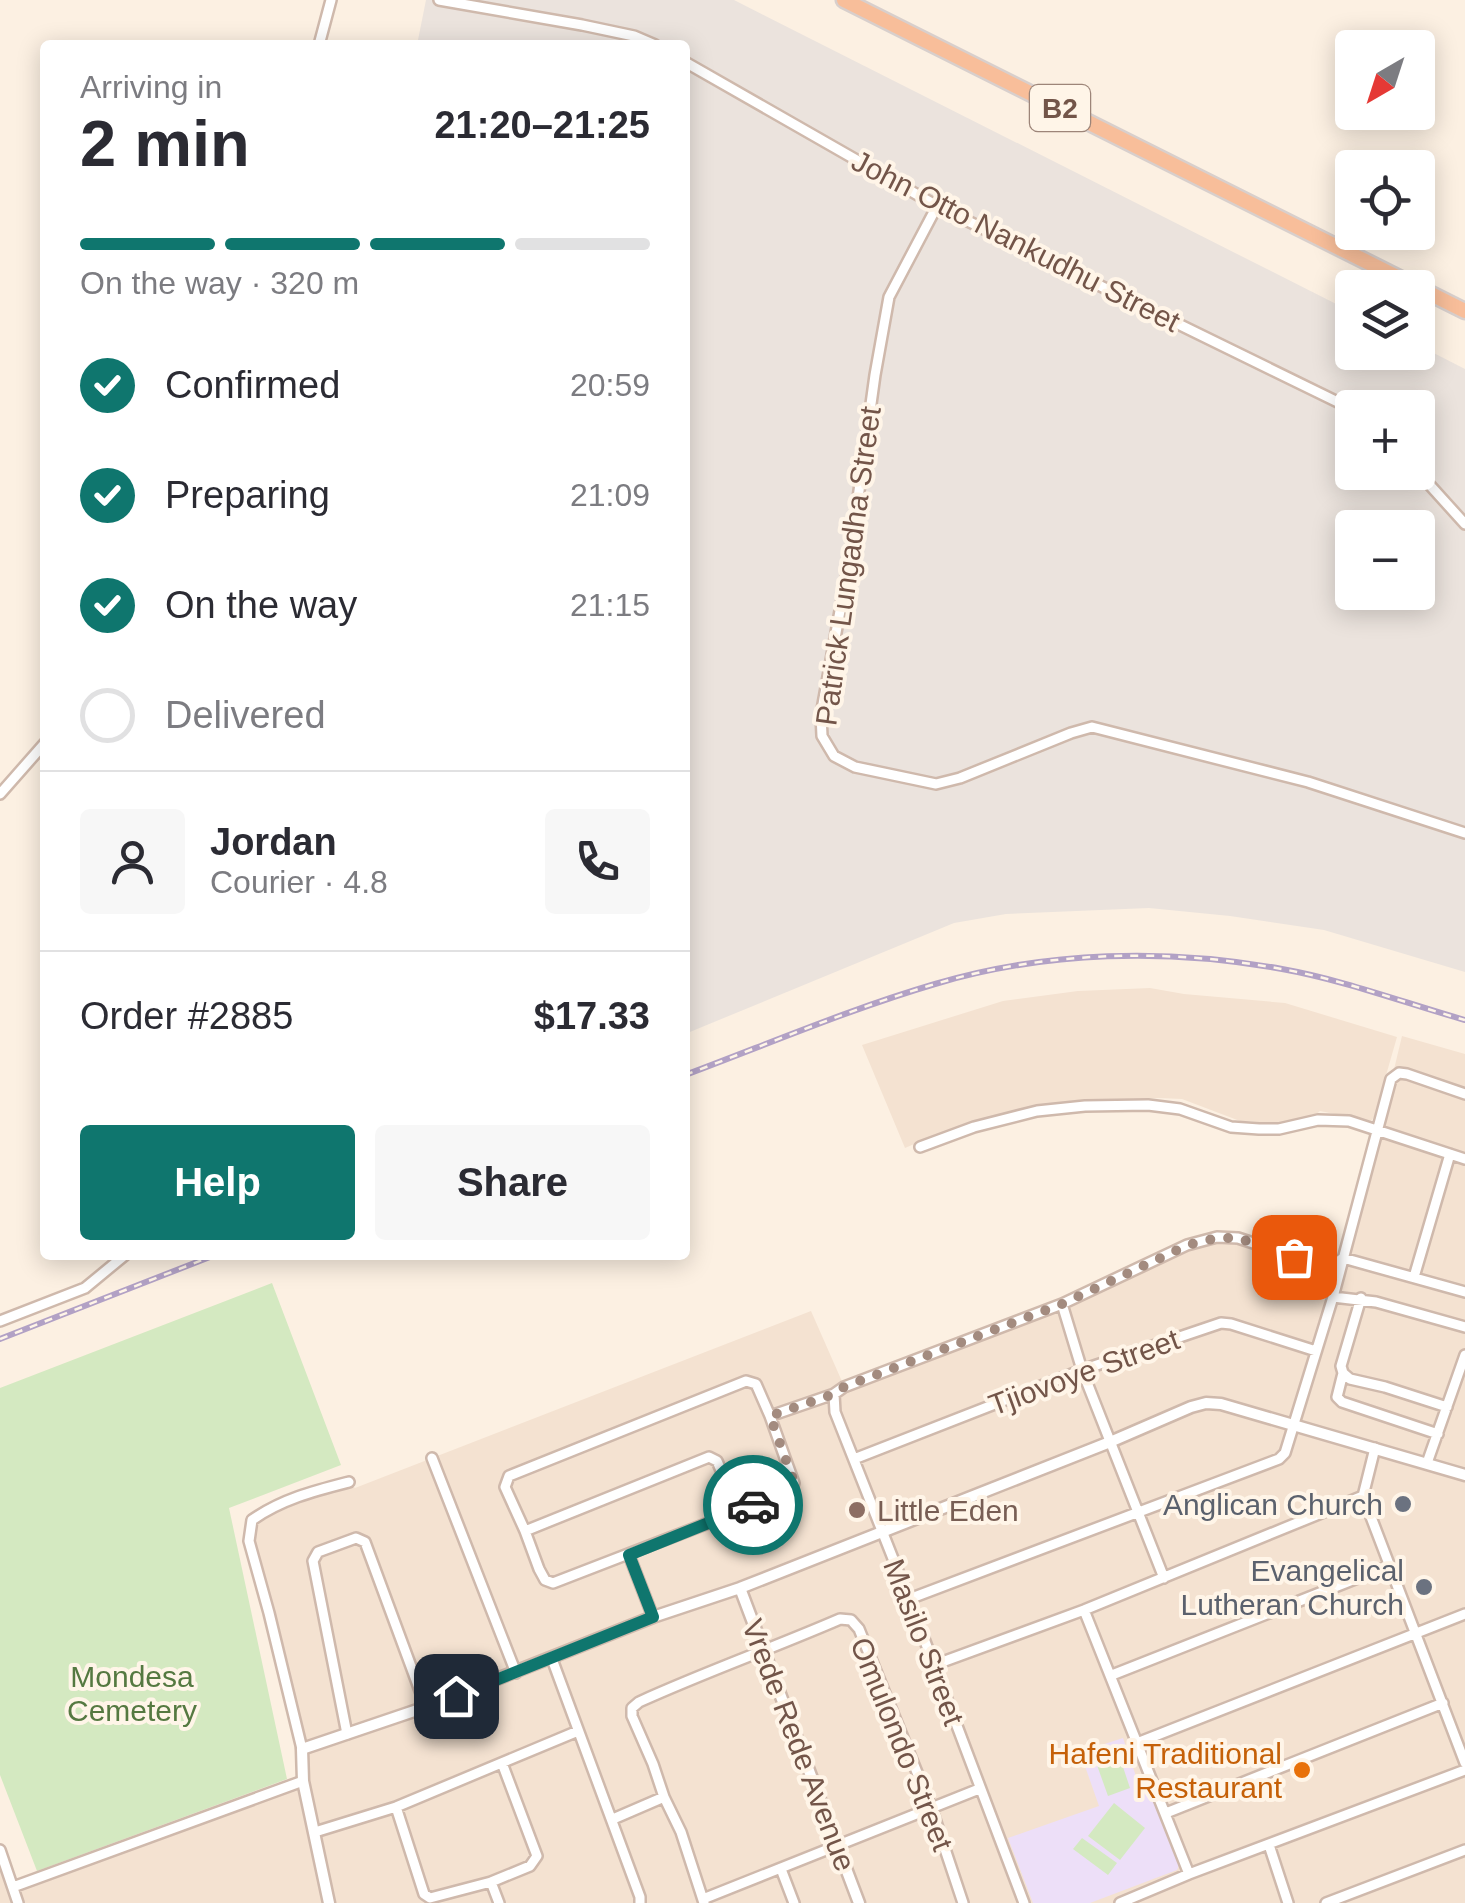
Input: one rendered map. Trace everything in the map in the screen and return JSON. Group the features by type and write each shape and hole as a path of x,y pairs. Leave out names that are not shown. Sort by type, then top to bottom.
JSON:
{"highway":[{"name":"B2","path":"844,0 1465,311"}],"street":[{"path":"320,40 332,0"},
{"path":"439,0 582,24 643,40"},
{"name":"John Otto Nankudhu Street","path":"690,65 938,206 1335,401"},
{"name":"Patrick Lungadha Street","path":"938,206 889,297 850,556 821,715 822,736 834,756 855,767 936,784 1092,727 1308,782 1465,833"},
{"path":"1434,490 1465,524"},
{"path":"0,794 40,749"},
{"path":"908,1598 1279,1459 1285,1453 1333,1297 1391,1079 1399,1073 1465,1094"},
{"path":"920,1146 1037,1111 1148,1105 1180,1109 1231,1127 1279,1129 1333,1119 1349,1121 1465,1159"},
{"path":"1414,1277 1450,1154"},
{"path":"770,1416 1062,1304 1188,1245 1238,1238 1322,1266 1333,1265 1342,1258"},
{"path":"1342,1258 1465,1292"},
{"path":"0,1321 85,1288 119,1260"},
{"path":"1333,1297 1361,1298 1465,1327"},
{"path":"1361,1298 1337,1397 1438,1434"},
{"path":"1062,1304 1082,1370 1164,1578"},
{"name":"Tjiovoye Street","path":"854,1459 1082,1370 1221,1324 1316,1351"},
{"path":"1427,1462 1460,1384 1465,1355"},
{"path":"1343,1373 1350,1379 1447,1408"},
{"path":"746,1381 756,1384 794,1482 786,1493 738,1510 553,1583 539,1570 506,1487 508,1476 746,1381"},
{"name":"Masilo Street","path":"834,1394 835,1412 1024,1903"},
{"path":"302,1748 426,1707 653,1617 740,1588 1110,1442 1191,1406 1221,1404 1465,1474"},
{"path":"1120,1903 1465,1767 1362,1496 1375,1448"},
{"path":"525,1530 709,1457 717,1461 738,1510"},
{"path":"432,1458 516,1674"},
{"path":"329,1903 303,1780 302,1748 249,1541 252,1520 269,1508 293,1497 349,1482"},
{"path":"934,1665 1084,1610 1362,1496"},
{"path":"347,1734 313,1562 318,1552 356,1538 365,1542 426,1707"},
{"path":"629,1555 653,1617"},
{"path":"1112,1675 1388,1566"},
{"name":"Vrede Rede Avenue","path":"740,1588 859,1903"},
{"path":"1084,1610 1189,1874"},
{"path":"1137,1743 1465,1614"},
{"name":"Omulondo Street","path":"763,1652 840,1619 851,1620 859,1629 931,1807 963,1903"},
{"path":"763,1652 693,1677 632,1708 704,1901 980,1788"},
{"path":"552,1658 640,1903"},
{"path":"1166,1813 1443,1703"},
{"path":"315,1832 396,1807 578,1730"},
{"path":"396,1807 424,1894 430,1898 491,1882 530,1866 537,1856 502,1763"},
{"path":"13,1887 303,1780"},
{"path":"613,1819 664,1797"},
{"path":"1270,1845 1288,1903"},
{"path":"0,1850 18,1903"},
{"path":"1326,1903 1465,1850"},
{"path":"780,1869 794,1903"},
{"path":"491,1882 500,1903"}],"shaded area":[{"path":"426,0 734,0 1335,303 1335,370 1435,370 1435,354 1465,369 1465,972 1324,930 1230,916 1149,908 1006,914 954,923 690,1032 690,40 418,40"},
{"path":"1150,988 1285,1003 1397,1037 1374,1117 1371,1121 1320,1111 1311,1118 1275,1123 1240,1121 1182,1099 1158,1098 1036,1106 937,1134 905,1148 862,1045 1003,1001 1078,991"},
{"path":"1402,1036 1465,1054 1465,1903 0,1903 0,1850 12,1886 303,1781 302,1748 249,1541 252,1520 269,1508 349,1482 355,1488 811,1311 844,1386 1062,1304 1187,1245 1238,1238 1322,1266 1343,1258"},
{"path":"1123,1738 1141,1791 1152,1788 1181,1861 1177,1870 1090,1903 1033,1903 1008,1838 1099,1806 1080,1752"}],"green space":[{"name":"Mondesa Cemetery","path":"272,1283 341,1465 229,1508 287,1779 37,1871 0,1775 0,1388"},
{"path":"1116,1746 1130,1788 1108,1796 1093,1754"},
{"path":"1114,1803 1145,1828 1120,1860 1088,1836"},
{"path":"1082,1838 1117,1863 1108,1875 1073,1849"}],"railway":[{"path":"690,1073 935,984 1020,965 1107,956 1195,958 1282,969 1465,1020"},
{"path":"0,1339 202,1260"}],"way so far":[{"path":"753,1505 786,1493 794,1482 770,1416 1062,1304 1188,1245 1238,1238 1294,1257"}],"place":[{"name":"Anglican Church","path":"1403,1504"},
{"name":"Little Eden","path":"857,1510"},
{"name":"Evangelical Lutheran Church","path":"1424,1587"},
{"name":"Hafeni Traditional Restaurant","path":"1302,1770"}],"route":[{"path":"456,1696 653,1617 629,1555 753,1505"}]}
